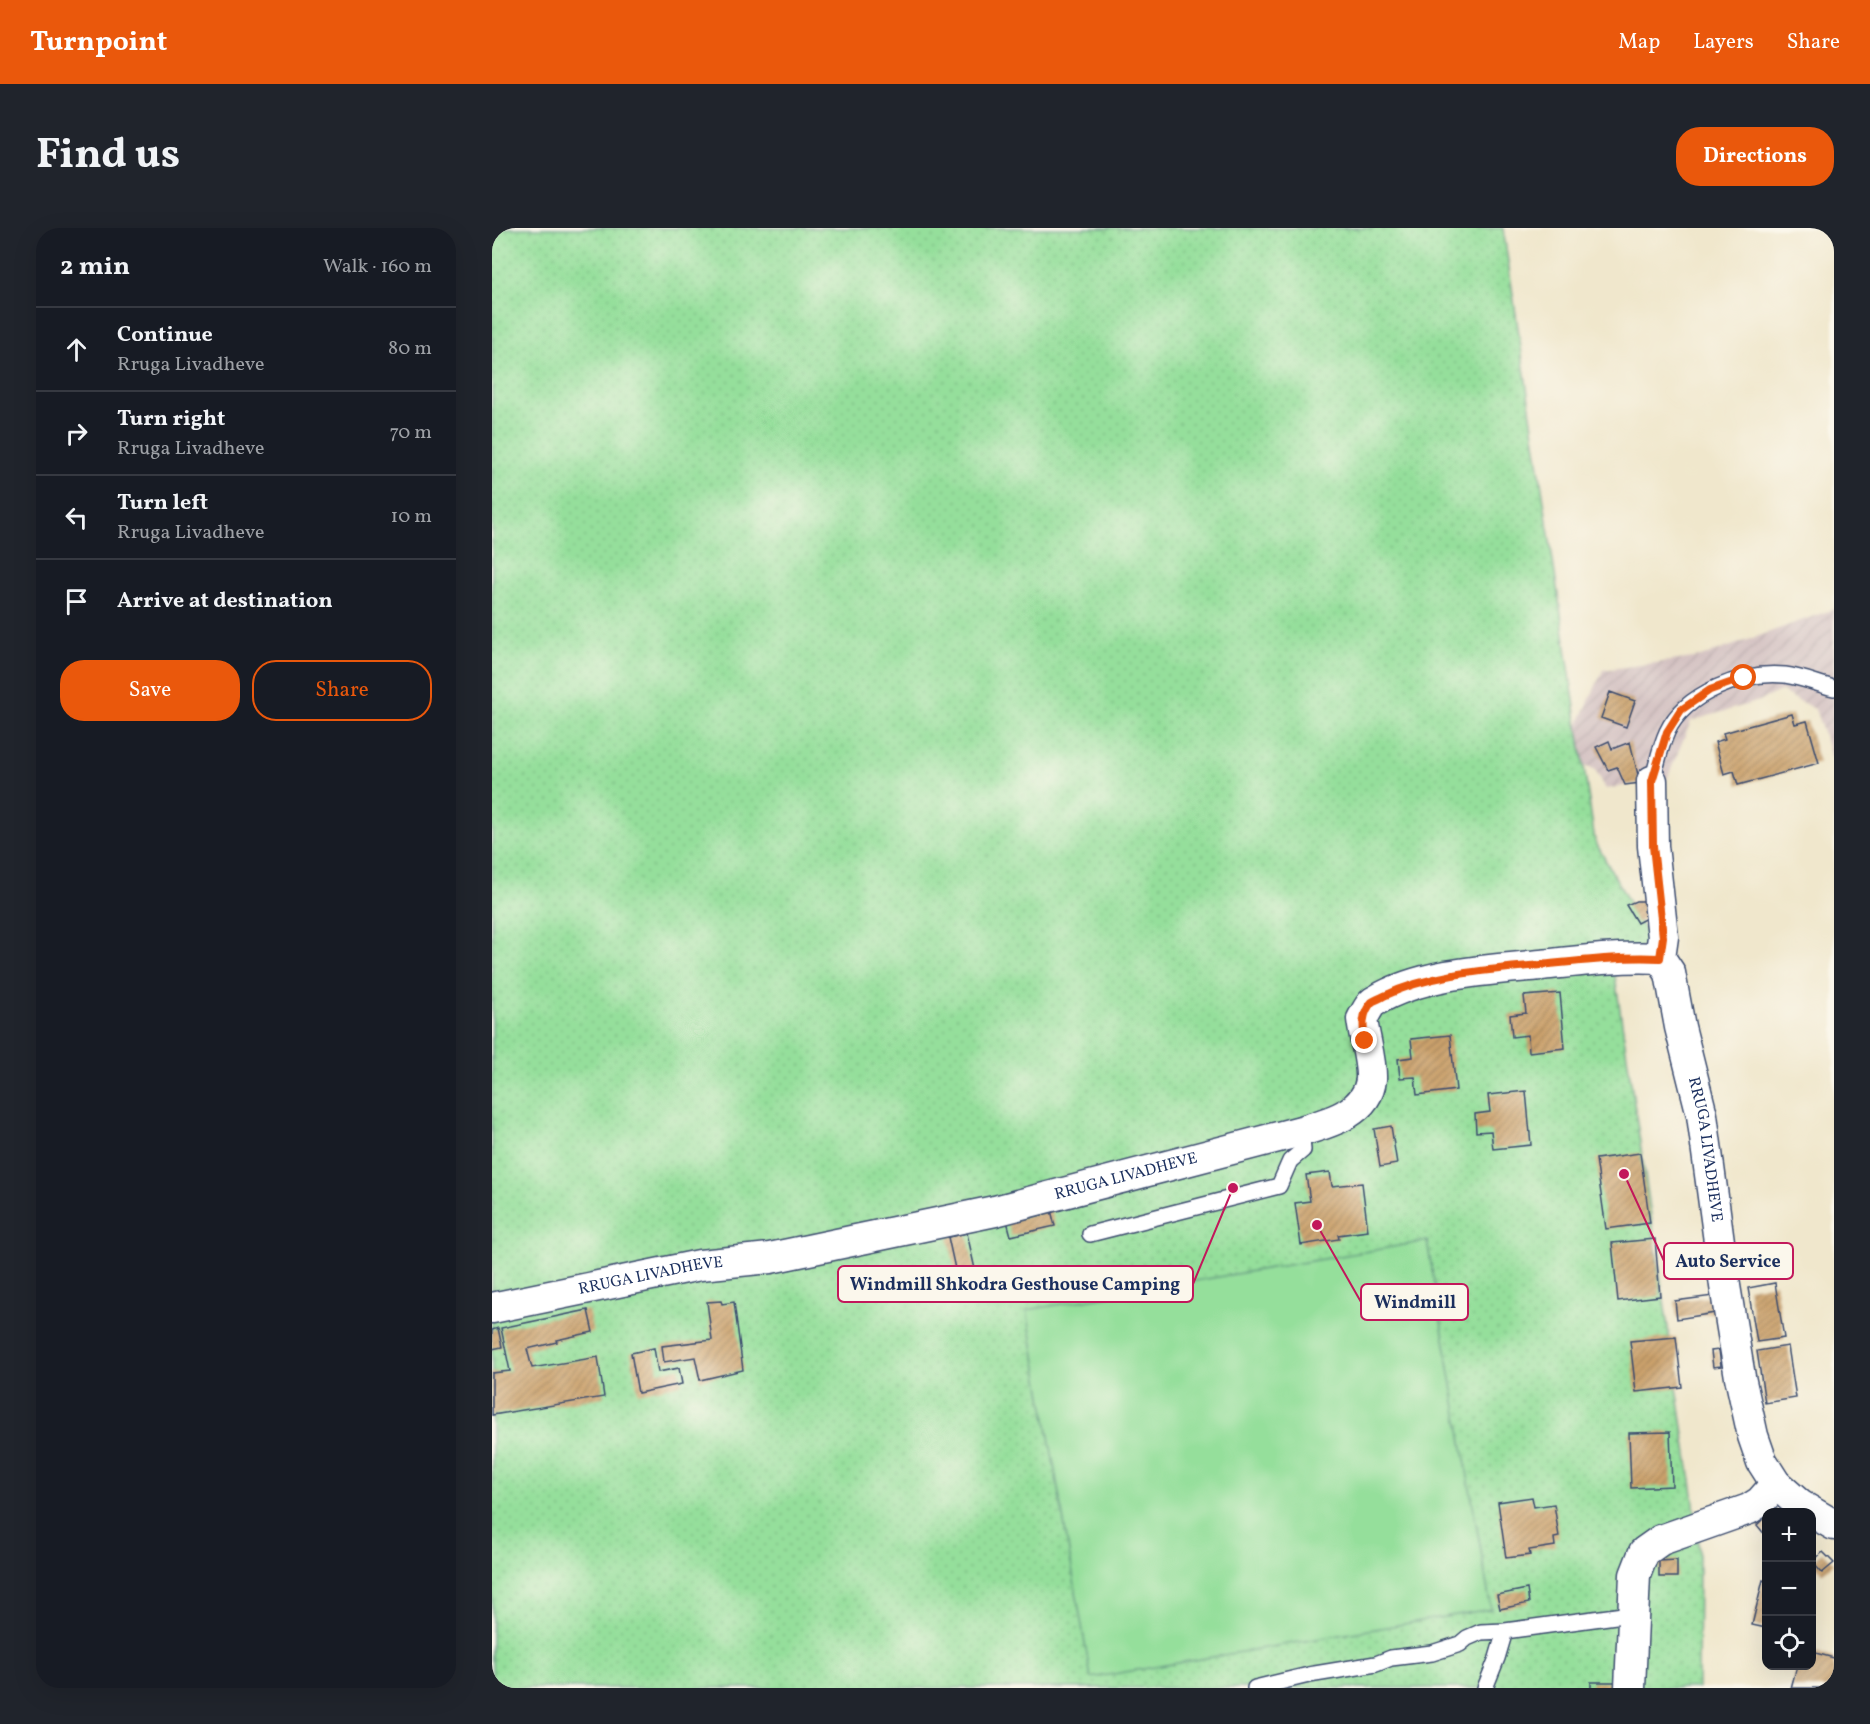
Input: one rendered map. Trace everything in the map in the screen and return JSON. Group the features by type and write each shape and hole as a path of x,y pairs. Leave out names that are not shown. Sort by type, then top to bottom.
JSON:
{"street":[{"name":"RRUGA LIVADHEVE","path":"1652,781 1653,846 1663,937 1660,958 1670,973 1680,1027 1702,1115 1725,1286 1740,1377 1753,1436 1762,1462 1776,1484 1800,1505 1834,1525"},
{"name":"RRUGA LIVADHEVE","path":"492,1308 700,1265 770,1258 995,1211 1333,1122 1357,1107 1368,1094 1371,1078 1362,1019 1372,1002 1395,991 1427,981 1466,973 1600,959 1660,958"},
{"path":"1635,1680 1633,1603 1635,1575 1644,1552 1661,1540 1749,1509 1760,1502 1776,1484"}],"lane":[{"name":"RRUGA LIVADHEVE","path":"1652,781 1667,732 1681,710 1710,690 1744,678 1784,675 1834,688"},
{"path":"1090,1234 1279,1186 1290,1161 1303,1150 1301,1131"},
{"path":"1255,1688 1376,1664 1391,1658 1432,1653 1460,1644 1481,1632 1505,1631 1623,1615 1633,1603"},
{"path":"1485,1688 1505,1631"}],"shaded area":[{"path":"1834,609 1834,759 1815,709 1780,691 1759,701 1691,721 1666,781 1652,781 1606,789 1595,769 1562,761 1603,670 1701,657"}],"green space":[{"path":"492,228 1503,228 1595,841 1653,946 1611,950 1693,1494 1699,1551 1698,1688 492,1688"},
{"path":"1427,1241 1491,1609 1091,1678 1027,1310"}],"building":[{"path":"1610,692 1635,701 1626,727 1601,718"},
{"path":"1792,714 1795,724 1807,721 1819,763 1738,785 1734,771 1724,774 1715,742 1725,739 1723,733"},
{"path":"1609,741 1612,749 1630,742 1640,783 1625,785 1617,767 1608,770 1596,747"},
{"path":"1636,901 1645,901 1654,914 1637,923 1626,905"},
{"path":"1560,993 1565,1048 1529,1052 1528,1035 1512,1037 1510,1015 1526,1013 1524,996"},
{"path":"1450,1035 1456,1090 1417,1095 1415,1077 1400,1078 1398,1059 1413,1057 1411,1039"},
{"path":"1526,1091 1531,1145 1493,1149 1491,1131 1476,1132 1475,1114 1490,1112 1488,1095"},
{"path":"1391,1126 1397,1164 1380,1167 1374,1129"},
{"path":"1640,1153 1650,1223 1606,1229 1596,1159"},
{"path":"1330,1172 1332,1186 1362,1183 1368,1231 1338,1235 1339,1239 1301,1245 1295,1203 1310,1201 1306,1175"},
{"path":"1051,1210 1055,1226 1011,1236 1007,1221"},
{"path":"967,1233 978,1283 959,1287 948,1237"},
{"path":"1655,1239 1660,1296 1618,1301 1612,1243"},
{"path":"1775,1283 1784,1338 1757,1342 1748,1288"},
{"path":"1713,1296 1715,1313 1677,1319 1675,1301"},
{"path":"721,1301 722,1304 734,1302 743,1370 700,1380 695,1357 664,1362 662,1346 712,1340 707,1302"},
{"path":"588,1310 593,1332 527,1349 532,1368 598,1357 604,1397 492,1415 492,1373 510,1371 501,1328"},
{"path":"498,1328 502,1347 492,1349 492,1330"},
{"path":"1676,1337 1682,1387 1636,1392 1630,1341"},
{"path":"1788,1346 1796,1398 1765,1403 1757,1351"},
{"path":"654,1348 658,1372 679,1368 682,1384 638,1393 631,1353"},
{"path":"1719,1350 1721,1366 1713,1367 1711,1351"},
{"path":"1670,1432 1672,1486 1631,1488 1629,1433"},
{"path":"1532,1497 1534,1507 1554,1504 1559,1537 1554,1538 1555,1546 1529,1550 1530,1555 1506,1558 1498,1502"},
{"path":"1762,1520 1762,1531 1757,1525"},
{"path":"1823,1552 1834,1563 1822,1573 1816,1566 1816,1558"},
{"path":"1677,1560 1677,1577 1659,1577 1659,1561"},
{"path":"1762,1584 1762,1627 1752,1625"},
{"path":"1527,1589 1529,1603 1500,1609 1497,1595"},
{"path":"1816,1653 1834,1658 1834,1688 1791,1688 1796,1670 1816,1670"},
{"path":"1591,1682 1621,1682 1621,1688 1591,1688"}],"place":[{"name":"Auto Service","path":"1624,1174"},
{"name":"Windmill Shkodra Gesthouse Camping","path":"1233,1188"},
{"name":"Windmill","path":"1317,1225"}],"route":[{"path":"1365,1041 1362,1019 1372,1002 1395,991 1427,981 1466,973 1600,959 1660,958 1663,937 1653,846 1652,781 1667,732 1681,710 1710,690 1744,678"}]}
